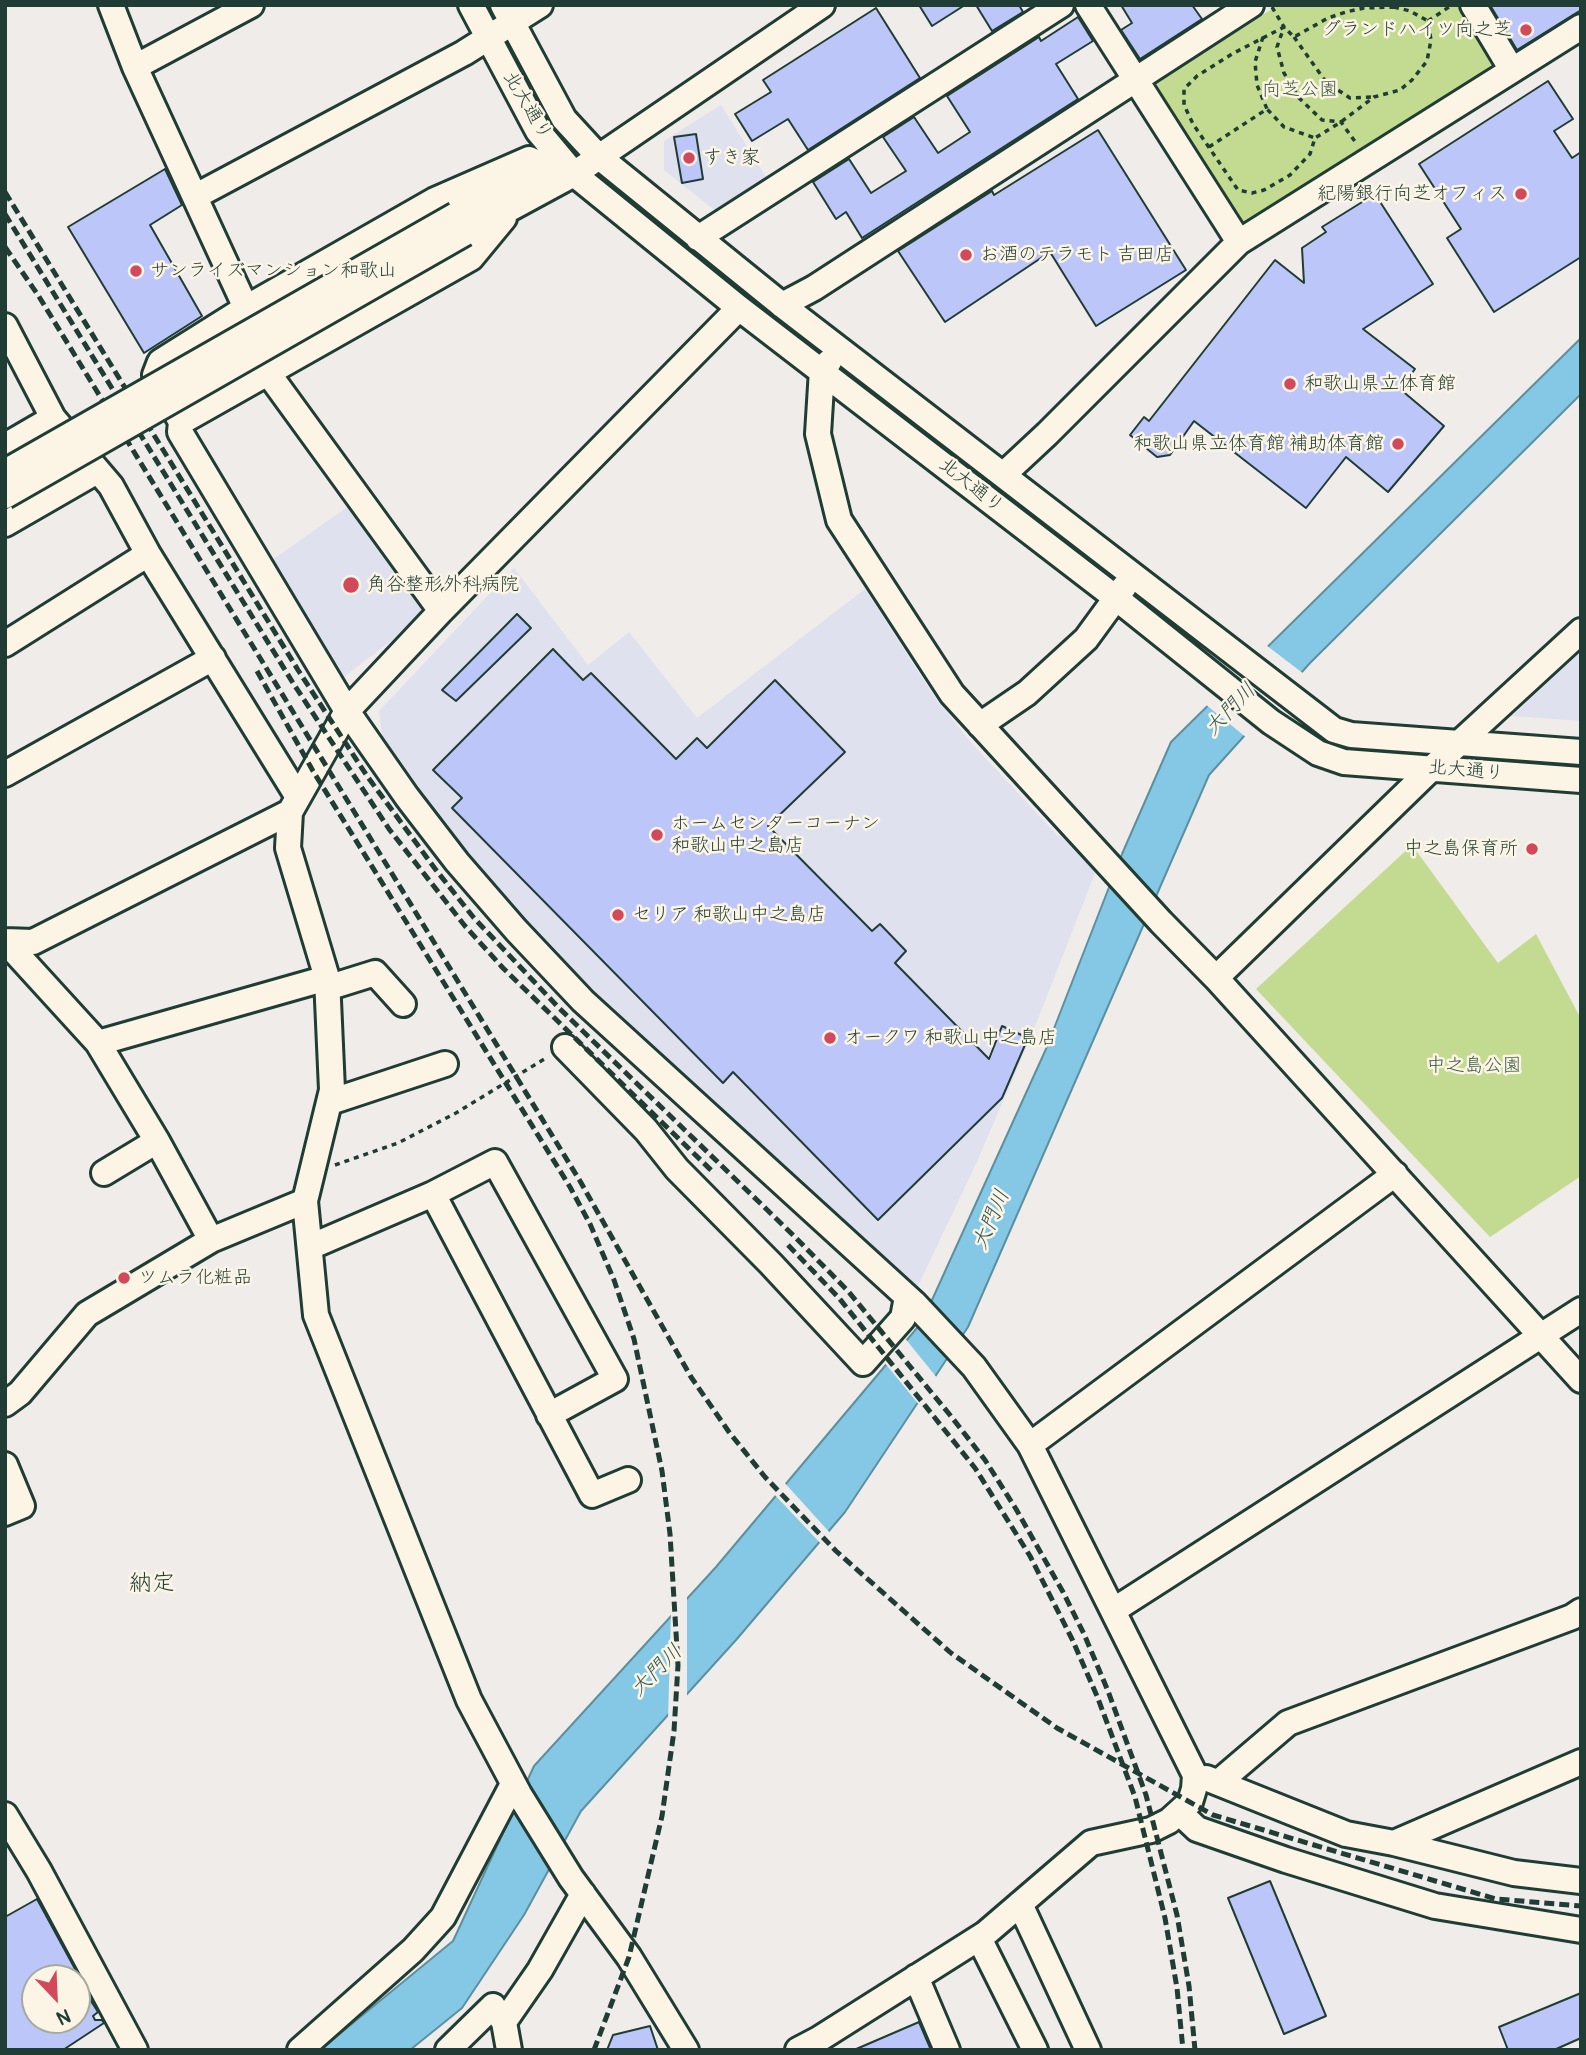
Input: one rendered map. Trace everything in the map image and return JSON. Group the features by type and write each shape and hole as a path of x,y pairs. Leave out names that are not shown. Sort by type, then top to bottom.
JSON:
{"street":[{"path":"111,5 135,67 246,308 268,373 441,611"},
{"path":"135,67 251,5"},
{"name":"北大通り","path":"471,5 538,131 560,166 739,308 1116,598 1271,722 1318,753 1344,762 1581,780"},
{"path":"195,196 489,38 508,14 540,5"},
{"path":"698,238 1061,5"},
{"path":"1088,5 1239,242"},
{"path":"782,305 814,288 1251,5"},
{"path":"1473,5 1512,70"},
{"path":"5,496 460,224 592,150 815,10"},
{"name":"北大通り","path":"508,14 564,119 592,150 782,305 1334,730 1351,734 1581,752"},
{"path":"1003,475 1239,242 1581,27"},
{"path":"560,166 529,159 435,200 246,308 160,362 155,374 181,422 180,432 346,711 457,862 583,1001 911,1300 974,1367 1030,1445 1195,1775 1190,1801 1180,1813 1151,1830 1091,1843 979,1938 813,2046"},
{"path":"181,422 471,258 512,208 560,166"},
{"path":"5,471 460,224 512,208"},
{"path":"686,2050 629,1957 577,1886 516,1789 469,1700 316,1314 305,1201 332,1090 327,983 288,848 294,805 346,711 739,308"},
{"path":"5,326 53,418 111,486 148,554 213,657 294,805"},
{"path":"839,349 822,370 818,434 839,520 952,694 1161,922 1216,978 1581,1380"},
{"path":"5,446 53,418"},
{"path":"5,524 97,471"},
{"path":"5,643 148,554"},
{"path":"981,725 1027,692 1086,639 1133,575"},
{"path":"1216,978 1432,768 1581,631"},
{"path":"5,774 213,657"},
{"path":"211,1240 157,1141 98,1043 5,941 33,942 294,805"},
{"path":"98,1043 374,973 402,1004"},
{"path":"565,1047 646,1130 677,1169 771,1264 863,1363 903,1318 911,1300"},
{"path":"330,1102 441,1070"},
{"path":"104,1173 157,1141"},
{"path":"310,1247 433,1194 495,1162 615,1378 549,1415"},
{"path":"1030,1445 1395,1174"},
{"path":"433,1194 592,1495 628,1480"},
{"path":"5,1404 20,1393 87,1314 211,1240 305,1201"},
{"path":"1114,1610 1581,1310"},
{"path":"5,1465 22,1506 5,1513"},
{"path":"1220,1782 1288,1723 1572,1617 1581,1611"},
{"path":"1395,1843 1581,1762"},
{"path":"1195,1775 1220,1782 1346,1834 1514,1872 1581,1881"},
{"path":"300,2050 413,1951 443,1917 516,1789"},
{"path":"1180,1813 1197,1829 1435,1906 1581,1930"},
{"path":"5,1815 39,1871 135,2050"},
{"path":"504,2022 540,1970 577,1886"},
{"path":"1020,1904 1088,2050"},
{"path":"979,1938 1035,2050"},
{"path":"916,1977 947,2050"},
{"path":"448,2050 493,2006 504,2022 509,2050"}],"path":[{"path":"1271,5 1284,27 1326,82 1350,98 1374,97 1400,90 1427,61 1431,40 1427,21 1410,11 1394,7 1364,8 1328,18 1294,37"},
{"path":"1427,21 1452,5"},
{"path":"1284,27 1196,76 1184,89 1184,105 1193,124 1238,190 1251,194 1290,175 1310,154 1314,138 1374,97"},
{"path":"1284,27 1276,47 1284,73 1299,98 1322,120 1341,122 1368,160"},
{"path":"1263,37 1255,62 1257,85 1267,109 1284,127 1314,138"},
{"path":"1187,161 1267,109"},
{"path":"314,1168 325,1169 398,1143 476,1102 565,1047"}],"shaded area":[{"path":"721,105 768,180 717,212 664,170 664,141"},
{"name":"角谷整形外科病院","path":"359,499 431,610 344,677 272,560"},
{"path":"514,568 588,665 629,632 697,718 865,589 935,698 975,747 1058,836 1062,832 1097,868 1031,1037 975,1166 918,1286 709,1100 609,1007 528,925 445,825 382,735 379,711"},
{"path":"1581,651 1581,721 1512,716"}],"green space":[{"name":"向芝公園","path":"1278,5 1461,5 1493,55 1490,69 1247,222 1236,221 1155,93 1157,83"},
{"name":"中之島公園","path":"1412,845 1498,963 1536,934 1581,1019 1581,1176 1490,1237 1256,989"}],"water":[{"name":"大門川","path":"1581,338 1581,394 1310,663 1209,775 968,1327 845,1512 736,1640 581,1811 524,1915 462,2008 410,2050 320,2050 453,1941 534,1766 716,1567 922,1322 1046,1049 1122,854 1171,742"}],"pier":[{"path":"1266,645 1304,674 1247,738 1205,704"},
{"path":"904,1337 938,1379 920,1406 884,1362"},
{"path":"783,1481 831,1534 822,1545 773,1493"},
{"path":"687,1594 687,1700 668,1720 671,1611"}],"building":[{"path":"919,5 965,5 932,26"},
{"path":"976,5 1019,5 1023,12 992,31"},
{"path":"1121,5 1192,5 1202,19 1140,59 1121,30 1132,23"},
{"name":"グランドハイツ向之芝","path":"1490,5 1581,5 1581,10 1517,50"},
{"path":"876,8 920,78 808,150 788,119 752,141 735,114 771,92 763,80"},
{"path":"1078,17 1093,41 1056,64 1078,99 862,238 846,212 836,219 813,182 849,159 871,193 906,171 883,137 914,117 938,153 970,132 947,96 1039,37 1041,41"},
{"name":"紀陽銀行向芝オフィス","path":"1548,81 1573,119 1554,131 1572,158 1581,152 1581,257 1494,312 1447,238 1461,229 1419,164"},
{"path":"1098,130 1186,270 1096,326 1050,252 945,322 898,251 992,191 994,195"},
{"name":"すき家","path":"696,134 703,179 682,183 674,137"},
{"name":"サンライズマンション和歌山","path":"165,169 182,205 150,225 202,316 144,353 68,227"},
{"name":"和歌山県立体育館","path":"1375,194 1433,284 1363,329 1415,369 1400,389 1444,426 1388,492 1346,457 1306,508 1194,421 1170,455 1157,457 1130,435 1144,417 1149,421 1275,260 1304,283 1302,248 1326,232 1322,227"},
{"path":"517,614 531,628 456,701 442,690"},
{"path":"553,649 583,680 591,673 676,759 697,738 707,748 775,680 845,752 768,826 872,931 880,924 906,951 895,963 989,1059 1002,1026 1028,1038 1002,1098 878,1220 733,1072 723,1083 452,808 462,798 433,770"},
{"path":"1270,1881 1326,2016 1284,2034 1228,1898"},
{"path":"37,1899 72,1964 21,1964 21,2034 87,2034 63,2050 5,2050 5,1917"},
{"path":"1581,1993 1581,2038 1554,2050 1508,2050 1499,2027"},
{"path":"91,2001 98,2012 93,2016 95,2020 102,2020 104,2023 91,2032"},
{"path":"919,2022 931,2050 854,2050"},
{"path":"650,2026 658,2050 607,2050 613,2035"}],"railway":[{"path":"5,192 298,670 367,776 436,870 474,918 559,1008 848,1291 985,1460 1016,1509 1084,1634 1146,1795 1177,1915 1189,1986 1195,2050"},
{"path":"5,214 293,683 389,829 465,926 503,968 713,1172"},
{"path":"5,247 38,295 580,1181 691,1377 729,1432 765,1477 836,1551 951,1653 1057,1728 1213,1815 1496,1899 1581,1906"},
{"path":"257,671 313,771 570,1187 590,1224 614,1280 634,1339 662,1471 670,1534 678,1665 674,1731 662,1816 629,1957 594,2050"},
{"path":"788,1245 839,1298 975,1468 1030,1556 1072,1639 1097,1696 1135,1797 1165,1918 1177,1988 1183,2050"}],"place":[{"name":"グランドハイツ向之芝","path":"1526,30"},
{"name":"すき家","path":"689,158"},
{"name":"紀陽銀行向芝オフィス","path":"1521,194"},
{"name":"お酒のテラモト 吉田店","path":"966,255"},
{"name":"サンライズマンション和歌山","path":"136,271"},
{"name":"和歌山県立体育館","path":"1290,384"},
{"name":"和歌山県立体育館 補助体育館","path":"1398,444"},
{"name":"角谷整形外科病院","path":"351,585"},
{"name":"ホームセンターコーナン 和歌山中之島店","path":"657,835"},
{"name":"中之島保育所","path":"1532,849"},
{"name":"セリア 和歌山中之島店","path":"618,915"},
{"name":"オークワ 和歌山中之島店","path":"830,1038"},
{"name":"ツムラ化粧品","path":"124,1278"}],"district":[{"name":"納定","path":"152,1584"}]}
